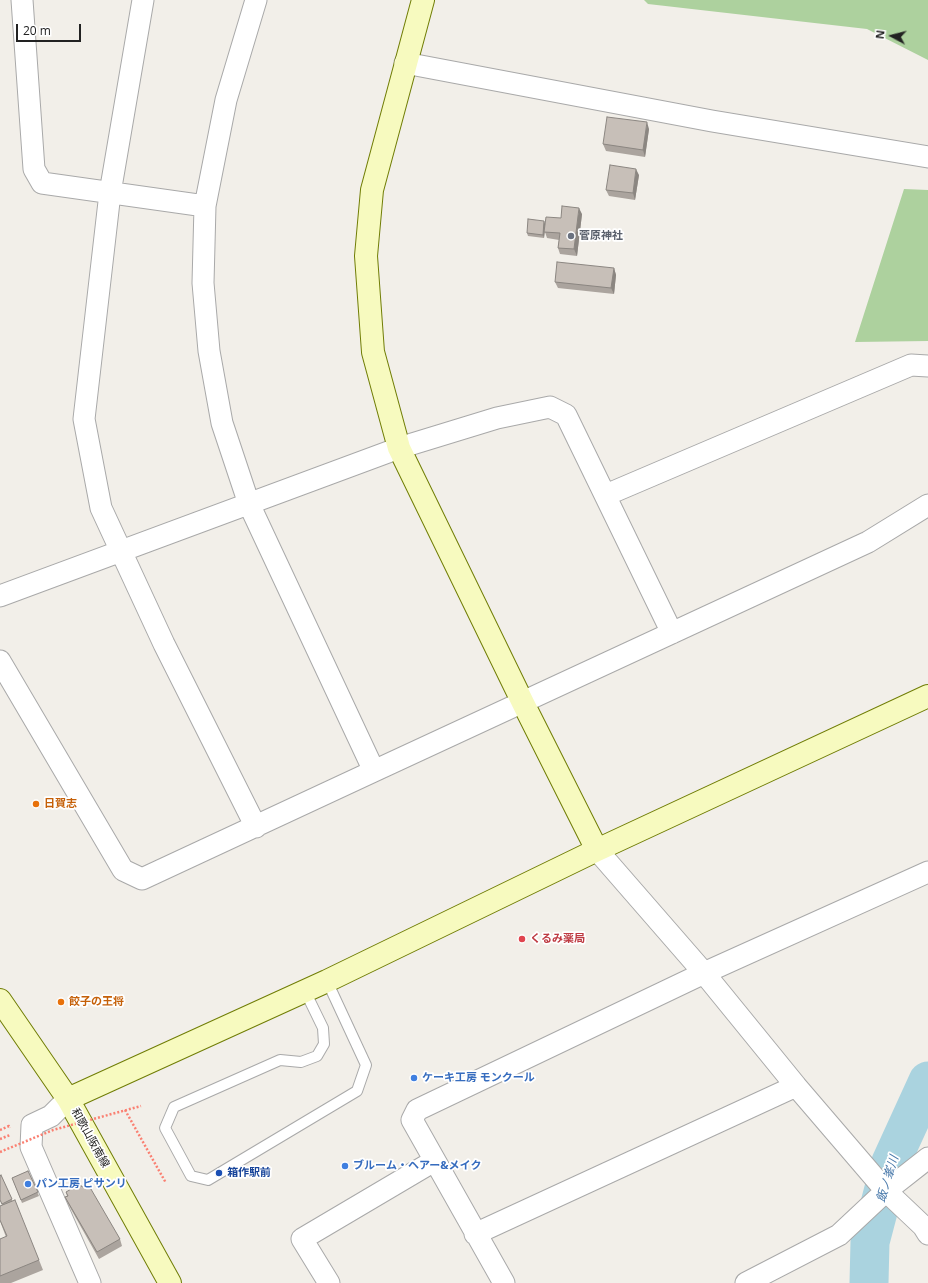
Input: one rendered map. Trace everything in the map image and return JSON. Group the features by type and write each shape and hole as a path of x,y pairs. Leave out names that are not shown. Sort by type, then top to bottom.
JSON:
{"street":[{"path":"22,0 34,169 42,183 205,206"},
{"path":"142,0 110,193 84,419 101,508 164,644 256,827"},
{"path":"256,0 226,100 205,206 203,283 209,351 222,424 250,504 374,771"},
{"path":"423,0 372,190 366,256 373,352 399,448 523,703 598,850 704,973 796,1086 886,1191 926,1229"},
{"path":"405,63 712,121 928,157"},
{"path":"606,496 911,365 928,366"},
{"path":"0,596 399,448 497,418 550,407 566,415 672,633"},
{"path":"0,662 123,870 142,879 868,542 928,505"},
{"path":"90,1283 31,1147 32,1125 51,1116 68,1099 327,981 598,850 928,696"},
{"path":"504,1283 412,1120 417,1110 704,973 928,872"},
{"name":"和歌山阪南線","path":"0,1001 68,1099 170,1283"},
{"path":"475,1234 796,1086"},
{"path":"746,1283 839,1235 886,1191 928,1158"},
{"path":"329,1283 302,1239 434,1161"}],"lane":[{"path":"305,991 323,1028 324,1044 317,1056 301,1062 280,1060 174,1107 165,1128 191,1176 208,1180 357,1091 366,1065 327,981"}],"path":[{"path":"0,1152 53,1130 140,1106"},
{"path":"125,1110 166,1183"},
{"path":"0,1130 9,1126 13,1134 0,1139"}],"green space":[{"path":"644,0 928,0 928,60 867,29 648,4"},
{"path":"904,189 928,190 928,341 855,342"}],"building":[{"path":"607,117 647,122 643,150 603,144"},
{"path":"610,165 636,169 633,193 606,190"},
{"path":"562,206 579,208 574,249 558,248 560,233 544,232 546,217 561,218"},
{"path":"528,219 544,221 543,235 527,233"},
{"path":"557,262 614,268 611,288 555,282"},
{"path":"28,1171 38,1192 21,1200 12,1178"},
{"path":"1,1175 12,1199 2,1204 0,1200"},
{"path":"80,1184 82,1187 88,1184 120,1239 97,1252 65,1197 68,1196 66,1192"},
{"path":"15,1200 39,1260 0,1276 0,1239 7,1236 0,1220 0,1206"}],"waterway":[{"name":"飯ノ峯川","path":"869,1283 870,1242 891,1162 928,1081"}],"place":[{"name":"菅原神社","path":"571,236"},
{"name":"日賀志","path":"36,804"},
{"name":"くるみ薬局","path":"522,939"},
{"name":"餃子の王将","path":"61,1002"},
{"name":"ケーキ工房 モンクール","path":"414,1078"},
{"name":"ブルーム・ヘアー&メイク","path":"345,1166"},
{"name":"箱作駅前","path":"219,1173"},
{"name":"パン工房 ピサンリ","path":"28,1184"}]}
